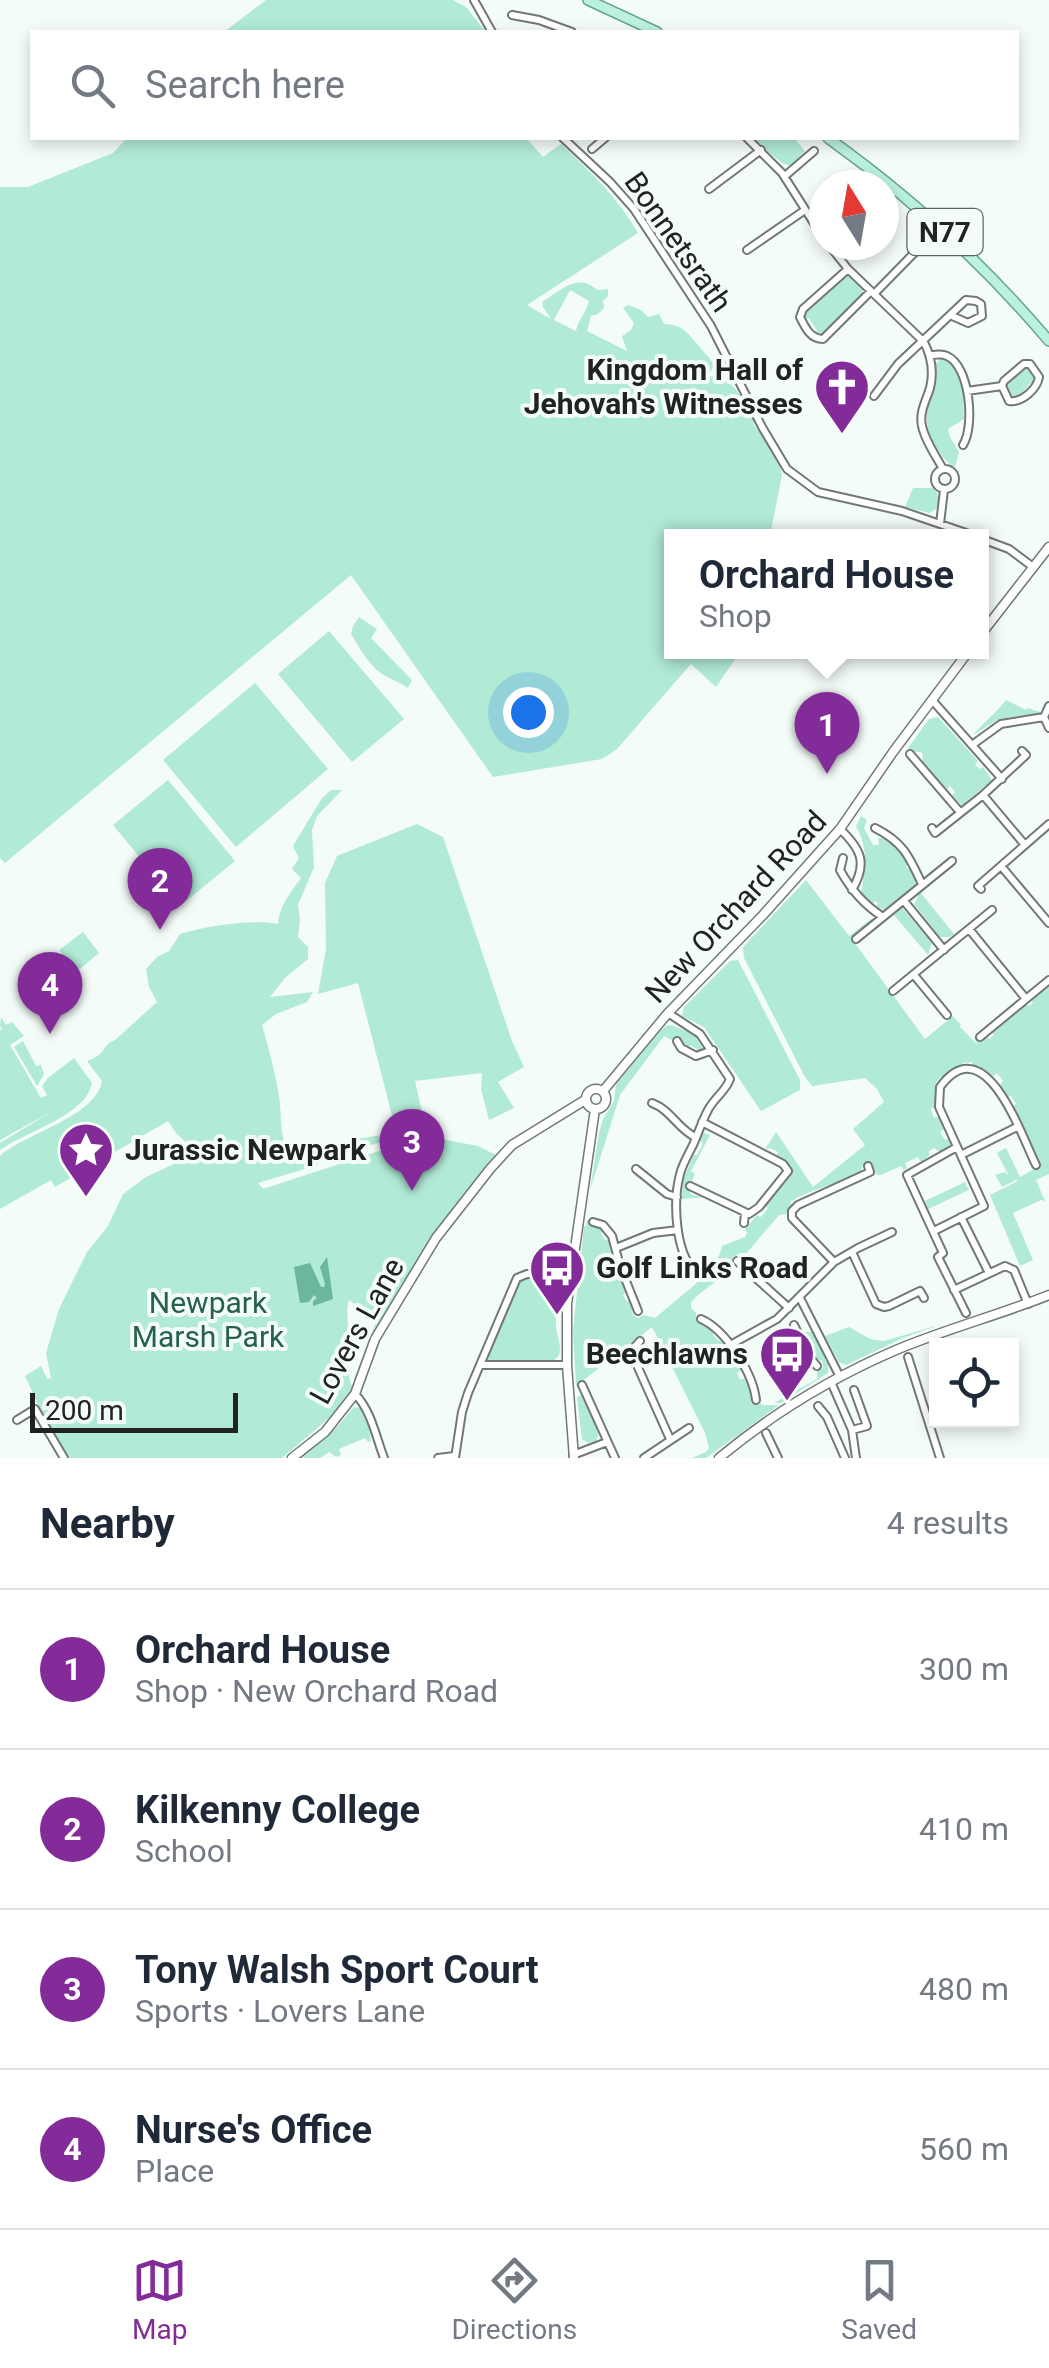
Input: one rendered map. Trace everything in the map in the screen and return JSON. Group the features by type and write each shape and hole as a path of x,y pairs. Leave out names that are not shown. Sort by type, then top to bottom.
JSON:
{"main road":[{"path":"588,0 653,30"},
{"name":"N77","path":"831,140 944,231 1049,341"}],"street":[{"path":"474,0 491,30"},
{"path":"512,15 566,30"},
{"name":"Bonnetsrath","path":"565,140 610,182 642,222 712,326 787,469 818,492 902,510 954,529"},
{"path":"592,149 603,140"},
{"path":"749,140 785,176 809,216"},
{"path":"710,189 761,150"},
{"path":"785,176 814,151"},
{"path":"748,250 805,210"},
{"path":"848,268 804,308 800,317 816,339 822,339 920,247"},
{"path":"841,260 924,342 931,355 922,428 942,469 952,472 955,479 953,486 944,490"},
{"path":"874,396 898,364 924,342 950,315 966,300 976,300 982,310 982,316 968,323 950,315"},
{"path":"931,355 944,354 961,370 967,390 968,437 963,445"},
{"path":"1024,364 1030,364 1039,376 1035,387 1014,402 1009,401 1002,386 1024,364"},
{"path":"967,390 1002,386"},
{"path":"942,469 934,481 944,490"},
{"path":"940,524 944,490"},
{"name":"Bonnetsrath","path":"989,542 1010,550 1033,566"},
{"path":"989,624 1049,547"},
{"name":"New Orchard Road","path":"602,1091 668,1013 840,829 963,659"},
{"path":"932,700 1002,779"},
{"path":"1049,706 1044,717 1049,728"},
{"path":"972,745 1002,724 1044,717"},
{"path":"932,828 936,833 983,796 1026,756 1022,751"},
{"path":"916,756 960,812"},
{"path":"983,796 1026,845"},
{"path":"875,828 897,840 922,884"},
{"path":"840,829 860,853 858,880 852,890"},
{"path":"981,890 978,886 1047,830"},
{"path":"843,858 840,870 852,890 883,917"},
{"path":"856,940 952,861"},
{"path":"1001,866 1047,917"},
{"path":"904,901 944,950"},
{"path":"894,991 992,910"},
{"path":"969,928 1026,999"},
{"path":"914,974 947,1016"},
{"path":"980,1037 1049,980"},
{"path":"668,1013 696,1030 730,1082 709,1107 681,1170 678,1230 684,1258 700,1275"},
{"path":"676,1041 696,1056 712,1050"},
{"path":"934,1231 984,1206 942,1116 938,1097 946,1079 964,1070 974,1070 992,1080 1036,1166"},
{"path":"597,1089 606,1097 601,1108 595,1110 585,1100 586,1094 597,1089"},
{"name":"Lovers Lane","path":"292,1458 325,1432 355,1394 375,1339 401,1295 436,1238 490,1169 512,1145 585,1100"},
{"path":"652,1103 695,1137"},
{"path":"595,1110 566,1328 574,1457 606,1442"},
{"path":"690,1186 745,1213 753,1213 786,1175 787,1167 702,1122"},
{"path":"961,1156 1017,1127"},
{"path":"957,1147 907,1174 944,1253 938,1258 966,1313"},
{"path":"834,1262 792,1218 792,1211 870,1172 868,1166"},
{"path":"636,1169 677,1197"},
{"path":"744,1223 745,1213"},
{"path":"961,1217 988,1274"},
{"path":"593,1222 612,1236 638,1311"},
{"path":"616,1248 653,1233 678,1230"},
{"path":"732,1344 771,1324 834,1262 892,1232"},
{"path":"852,1252 876,1304 884,1308 920,1291 924,1298"},
{"path":"737,1261 789,1308"},
{"path":"954,1290 1005,1266 1014,1270 1028,1304"},
{"path":"438,1458 454,1457 462,1412 517,1278 527,1274 571,1274"},
{"path":"718,1458 836,1380 894,1351 1049,1295"},
{"path":"800,1298 836,1380 852,1430 856,1458"},
{"path":"701,1319 732,1344 756,1400"},
{"path":"794,1325 817,1366"},
{"path":"798,1334 814,1325"},
{"path":"640,1340 632,1354 670,1439"},
{"path":"908,1357 940,1458"},
{"path":"480,1365 568,1364"},
{"path":"582,1385 615,1458"},
{"path":"852,1430 868,1426 854,1390"},
{"path":"355,1394 370,1419 384,1458"},
{"path":"818,1406 845,1458"},
{"path":"17,1420 35,1409 64,1458"},
{"path":"644,1458 689,1428"},
{"path":"766,1433 778,1458"},
{"path":"841,1449 855,1447"}],"green space":[{"path":"266,0 453,0 466,7 484,30 227,30"},
{"path":"125,140 528,140 543,157 561,144 593,175 638,233 527,305 551,319 542,302 563,288 583,283 597,290 608,289 604,308 591,316 587,331 627,351 622,336 634,323 623,308 628,305 648,317 659,314 664,324 687,333 709,358 714,366 707,376 728,383 738,392 746,413 755,418 753,423 780,465 782,475 771,529 664,529 664,659 735,659 716,687 691,664 617,749 602,759 493,777 351,575 5,863 0,858 0,187 28,187 113,153","holes":["570,290 589,301 576,331 554,320"]},
{"path":"753,140 796,140 805,151 791,166"},
{"path":"846,275 858,282 863,294 818,336 809,318 803,319 805,311"},
{"path":"941,359 956,368 962,383 964,419 948,429 959,452 955,467 942,455 928,428 935,364"},
{"path":"1026,368 1036,377 1020,395 1009,396 1007,383"},
{"path":"913,488 933,488 939,496 937,508 930,513 905,507"},
{"path":"359,617 377,629 371,638 412,680 408,688 381,673 363,653 351,634"},
{"path":"329,631 404,719 352,762 278,674"},
{"path":"255,683 328,769 236,847 163,760"},
{"path":"1006,700 1040,712 999,719 973,735 998,709"},
{"path":"938,717 978,761 975,765 983,767 992,780 962,805 952,795 955,792 950,786 947,789 922,762 921,752 908,748 929,719"},
{"path":"168,780 235,861 180,906 113,825"},
{"name":"Newpark Marsh Park","path":"331,790 342,790 317,816 312,830 314,867 298,905 298,937 308,947 308,959 270,997 313,992 307,1002 276,1014 262,1025 288,1150 388,1134 381,1142 258,1183 263,1189 425,1136 478,1146 496,1155 449,1215 404,1283 372,1338 354,1388 378,1317 349,1300 349,1371 353,1389 329,1418 282,1458 68,1458 25,1376 41,1366 47,1379 51,1378 46,1353 59,1309 87,1252 108,1226 123,1194 146,1177 200,1155 168,1121 55,1187 51,1180 0,1209 0,1156 74,1114 97,1094 102,1081 87,1061 157,1002 146,969 169,951 180,934 229,924 278,924 283,905 301,878 292,869 299,858 293,846"},
{"path":"861,816 867,820 864,828 873,845 879,845 878,839 886,836 910,863 908,869 912,867 916,884 886,910 861,896 865,852 856,826"},
{"path":"417,824 443,837 524,1067 498,1082 514,1108 489,1120 481,1089 482,1073 415,1081 425,1124 395,1127 358,983 318,994 326,949 325,883 337,856"},
{"path":"806,880 849,936 873,920 851,938 925,1039 953,1016 978,1045 974,1038 989,1039 994,1035 992,1031 1025,1002 1028,1006 1033,1003 1030,998 1049,983 1049,1174 1036,1180 1045,1201 1013,1213 1033,1260 1020,1266 990,1195 1018,1179 1002,1187 995,1175 1005,1172 1009,1176 997,1153 1006,1148 1020,1177 1041,1165 1012,1107 1016,1104 1011,1096 1007,1098 997,1073 993,1076 973,1067 972,1062 963,1063 963,1069 944,1079 940,1077 935,1084 935,1107 931,1109 934,1118 939,1116 945,1128 940,1132 945,1140 950,1138 950,1146 940,1152 934,1148 921,1162 918,1157 905,1163 904,1170 901,1166 881,1175 877,1175 870,1162 863,1165 860,1174 790,1202 787,1214 779,1215 744,1256 732,1258 733,1267 691,1302 697,1323 707,1324 715,1331 713,1335 719,1341 723,1338 731,1349 741,1370 737,1373 740,1380 745,1378 752,1393 751,1403 779,1405 706,1458 692,1458 709,1448 705,1433 652,1327 576,1386 573,1330 584,1226 587,1219 590,1226 605,1229 601,1233 605,1240 610,1239 627,1292 623,1295 627,1302 631,1300 633,1315 655,1318 697,1283 695,1279 704,1278 702,1269 719,1256 722,1246 745,1237 745,1229 757,1215 761,1217 768,1208 764,1205 791,1173 790,1165 776,1157 778,1152 765,1149 776,1132 813,1187 865,1145 853,1129 884,1102 877,1089 865,1078 812,1086 744,958 743,947"},
{"path":"920,892 955,934 940,937 914,904"},
{"path":"902,908 932,943 928,955 894,915"},
{"path":"83,932 99,953 76,972 59,950"},
{"path":"738,960 800,1080 800,1090 761,1111 704,1027 682,1016 684,1007 730,961"},
{"path":"1,1017 6,1025 12,1022 24,1036 10,1045 41,1098 47,1095 42,1086 48,1078 74,1058 92,1083 88,1094 67,1114 0,1150 0,1143 51,1112 0,1140"},
{"path":"671,1025 694,1034 704,1050 696,1052 679,1037 671,1040 664,1036 620,1095 590,1190 599,1133 614,1101 616,1084 659,1032"},
{"path":"23,1041 44,1074 37,1086 14,1047"},
{"path":"704,1133 710,1135 691,1171 695,1174 689,1188 691,1195 705,1197 682,1199 683,1181 693,1155 703,1144 699,1140"},
{"path":"965,1182 969,1190 928,1209 925,1201"},
{"path":"527,1278 556,1278 559,1283 559,1355 552,1362 485,1363 518,1282"},
{"path":"942,1324 846,1365 839,1362 825,1336 849,1327 870,1339 884,1341"},
{"path":"806,1332 813,1332 824,1352 828,1373 781,1403 774,1403 817,1379 817,1371 823,1368 822,1361 811,1353 815,1351 812,1342 807,1344 804,1338"},
{"path":"582,1395 598,1435 596,1441 588,1443 582,1439 577,1397"},
{"path":"354,1407 360,1408 371,1441 365,1438 339,1449 341,1455 336,1457 329,1452 320,1458 298,1458 338,1426"}],"shaded area":[{"path":"327,1257 333,1299 313,1306 317,1298 314,1295 309,1302 300,1303 294,1267 310,1263 324,1287 320,1267"}],"place":[{"name":"Kingdom Hall of Jehovah's Witnesses","path":"842,436"},
{"name":"Orchard House","path":"827,774"},
{"name":"Kilkenny College","path":"160,930"},
{"name":"Nurse's Office","path":"50,1034"},
{"name":"Tony Walsh Sport Court","path":"412,1191"},
{"name":"Jurassic Newpark","path":"86,1199"},
{"name":"Golf Links Road","path":"557,1317"},
{"name":"Beechlawns","path":"787,1403"}]}
